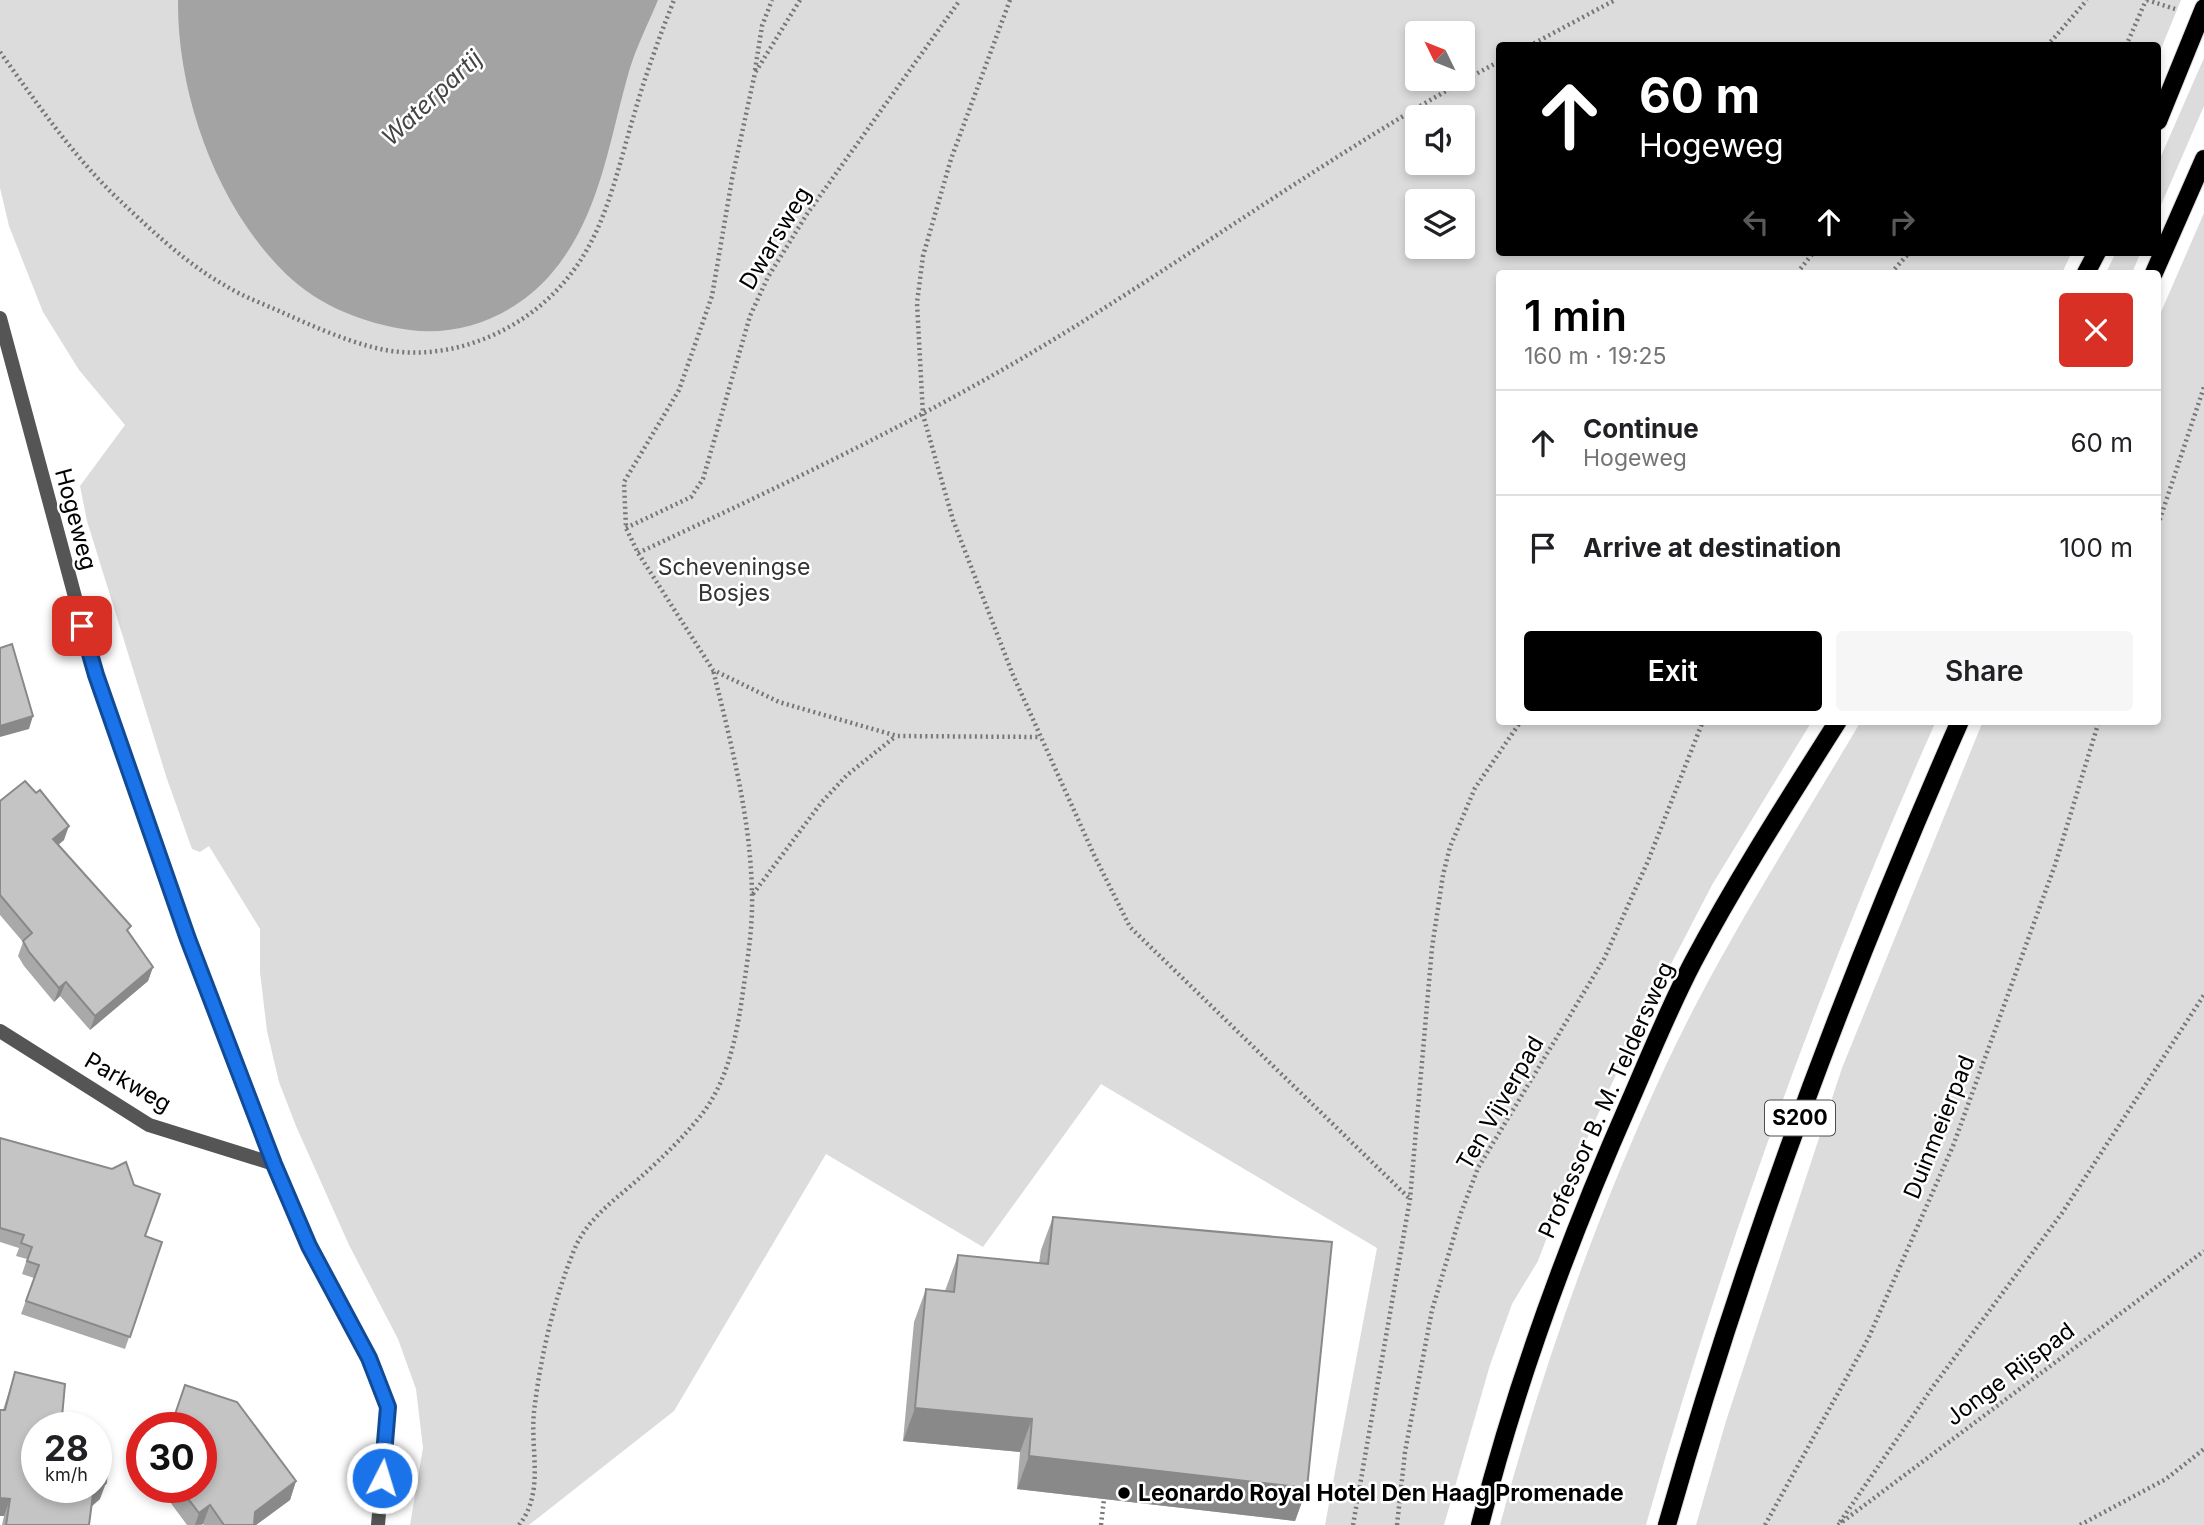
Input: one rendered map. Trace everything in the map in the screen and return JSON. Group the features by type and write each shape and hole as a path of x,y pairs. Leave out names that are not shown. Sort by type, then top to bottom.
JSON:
{"main road":[{"path":"2161,114 2204,8"},
{"path":"2155,270 2204,159"},
{"name":"Professor B. M. Teldersweg","path":"1480,1525 1497,1459 1551,1290 1581,1212 1635,1089 1692,964 1733,890 1836,725"},
{"name":"S200","path":"1667,1525 1697,1417 1752,1249 1834,1025 1958,725"}],"street":[{"name":"Hogeweg","path":"0,318 96,675 188,939 274,1164"},
{"name":"Parkweg","path":"0,1031 149,1125 274,1164"},
{"path":"274,1164 309,1246 369,1358 388,1407 378,1525"}],"path":[{"path":"0,52 69,147 116,196 167,241 226,286 298,320 373,348 405,352 441,350 478,342 519,323 556,292 574,271 610,199 645,78 674,0"},
{"path":"519,1525 528,1513 535,1483 534,1413 550,1330 575,1246 595,1218 644,1175 705,1110 726,1071 735,1040 746,974 752,895 733,754 713,670 638,553 626,528 624,482 679,390 712,296 762,26 772,0"},
{"path":"755,73 800,0"},
{"name":"Dwarsweg","path":"626,528 691,497 703,479 750,316 768,277 807,214 960,0"},
{"path":"1010,0 951,159 923,256 917,303 923,415 953,520 985,609 1041,737 1130,927 1410,1199"},
{"path":"1537,42 1615,0"},
{"path":"2050,42 2087,0"},
{"path":"2128,42 2146,0"},
{"path":"638,553 923,415 1074,327 1388,123 1496,63"},
{"path":"1799,270 1811,256"},
{"path":"1894,270 1906,256"},
{"path":"2161,516 2204,387"},
{"path":"713,670 779,702 897,736 1041,737"},
{"path":"1353,1525 1410,1199 1432,948 1443,875 1450,847 1475,789 1518,725"},
{"name":"Ten Vijverpad","path":"1397,1525 1405,1452 1432,1310 1461,1213 1478,1168 1616,936 1701,725"},
{"name":"Duinmeierpad","path":"1765,1525 1868,1339 1953,1146 2055,864 2098,725"},
{"path":"752,895 821,803 847,775 897,736"},
{"path":"1839,1524 1932,1388 2062,1213 2204,995"},
{"name":"Jonge Rijspad","path":"1839,1524 2204,1251"},
{"path":"2080,1525 2166,1479 2204,1449"},
{"path":"1101,1525 1104,1499"}],"green space":[{"name":"Scheveningse Bosjes","path":"0,0 2181,0 2161,49 2161,42 1496,42 1496,256 2070,256 2063,270 1496,270 1496,725 1810,725 1712,885 1632,1039 1571,1174 1538,1261 1512,1304 1490,1365 1444,1525 1325,1525 1377,1248 1101,1084 983,1247 826,1154 674,1411 529,1525 410,1525 423,1448 416,1389 398,1339 349,1245 279,1082 267,1031 260,972 260,929 209,846 200,852 192,849 167,779 87,521 80,486 125,425 79,370 43,312 9,226 0,188"},
{"path":"2204,58 2204,106 2161,205 2161,156"},
{"path":"2204,213 2204,1525 1696,1525 1726,1421 1842,1068 1981,725 2161,725 2161,312"},
{"path":"2114,256 2139,256 2133,270 2107,270"},
{"path":"1859,725 1934,725 1853,918 1776,1118 1707,1320 1646,1525 1500,1525 1553,1350 1616,1178 1687,1022 1784,849"}],"water":[{"name":"Waterpartij","path":"178,0 658,0 630,68 592,202 568,251 537,288 505,311 468,326 430,331 376,323 328,304 286,274 262,247 221,183 206,148 185,73"}],"building":[{"path":"12,644 33,716 0,726 0,648"},
{"path":"25,781 36,793 40,790 69,826 53,839 131,926 127,930 153,967 95,1016 66,982 59,988 29,952 23,941 32,933 0,895 0,801"},
{"path":"0,1138 112,1169 126,1162 134,1185 160,1194 145,1236 162,1242 130,1337 26,1301 39,1265 27,1261 32,1247 21,1243 24,1235 0,1228"},
{"path":"1053,1217 1332,1242 1307,1488 1029,1456 1032,1419 915,1408 926,1289 954,1292 958,1255 1048,1264"},
{"path":"15,1372 65,1384 62,1412 21,1412 21,1503 92,1503 89,1525 6,1525 10,1499 0,1498 0,1410 5,1410"},
{"path":"185,1385 237,1402 296,1481 255,1512 254,1525 224,1525 210,1505 199,1513 191,1503 217,1503 217,1412 176,1412"}],"place":[{"name":"Leonardo Royal Hotel Den Haag Promenade","path":"1124,1493"}],"route":[{"path":"82,626 96,675 188,939 274,1164 309,1246 369,1358 388,1407 382,1478"}]}
